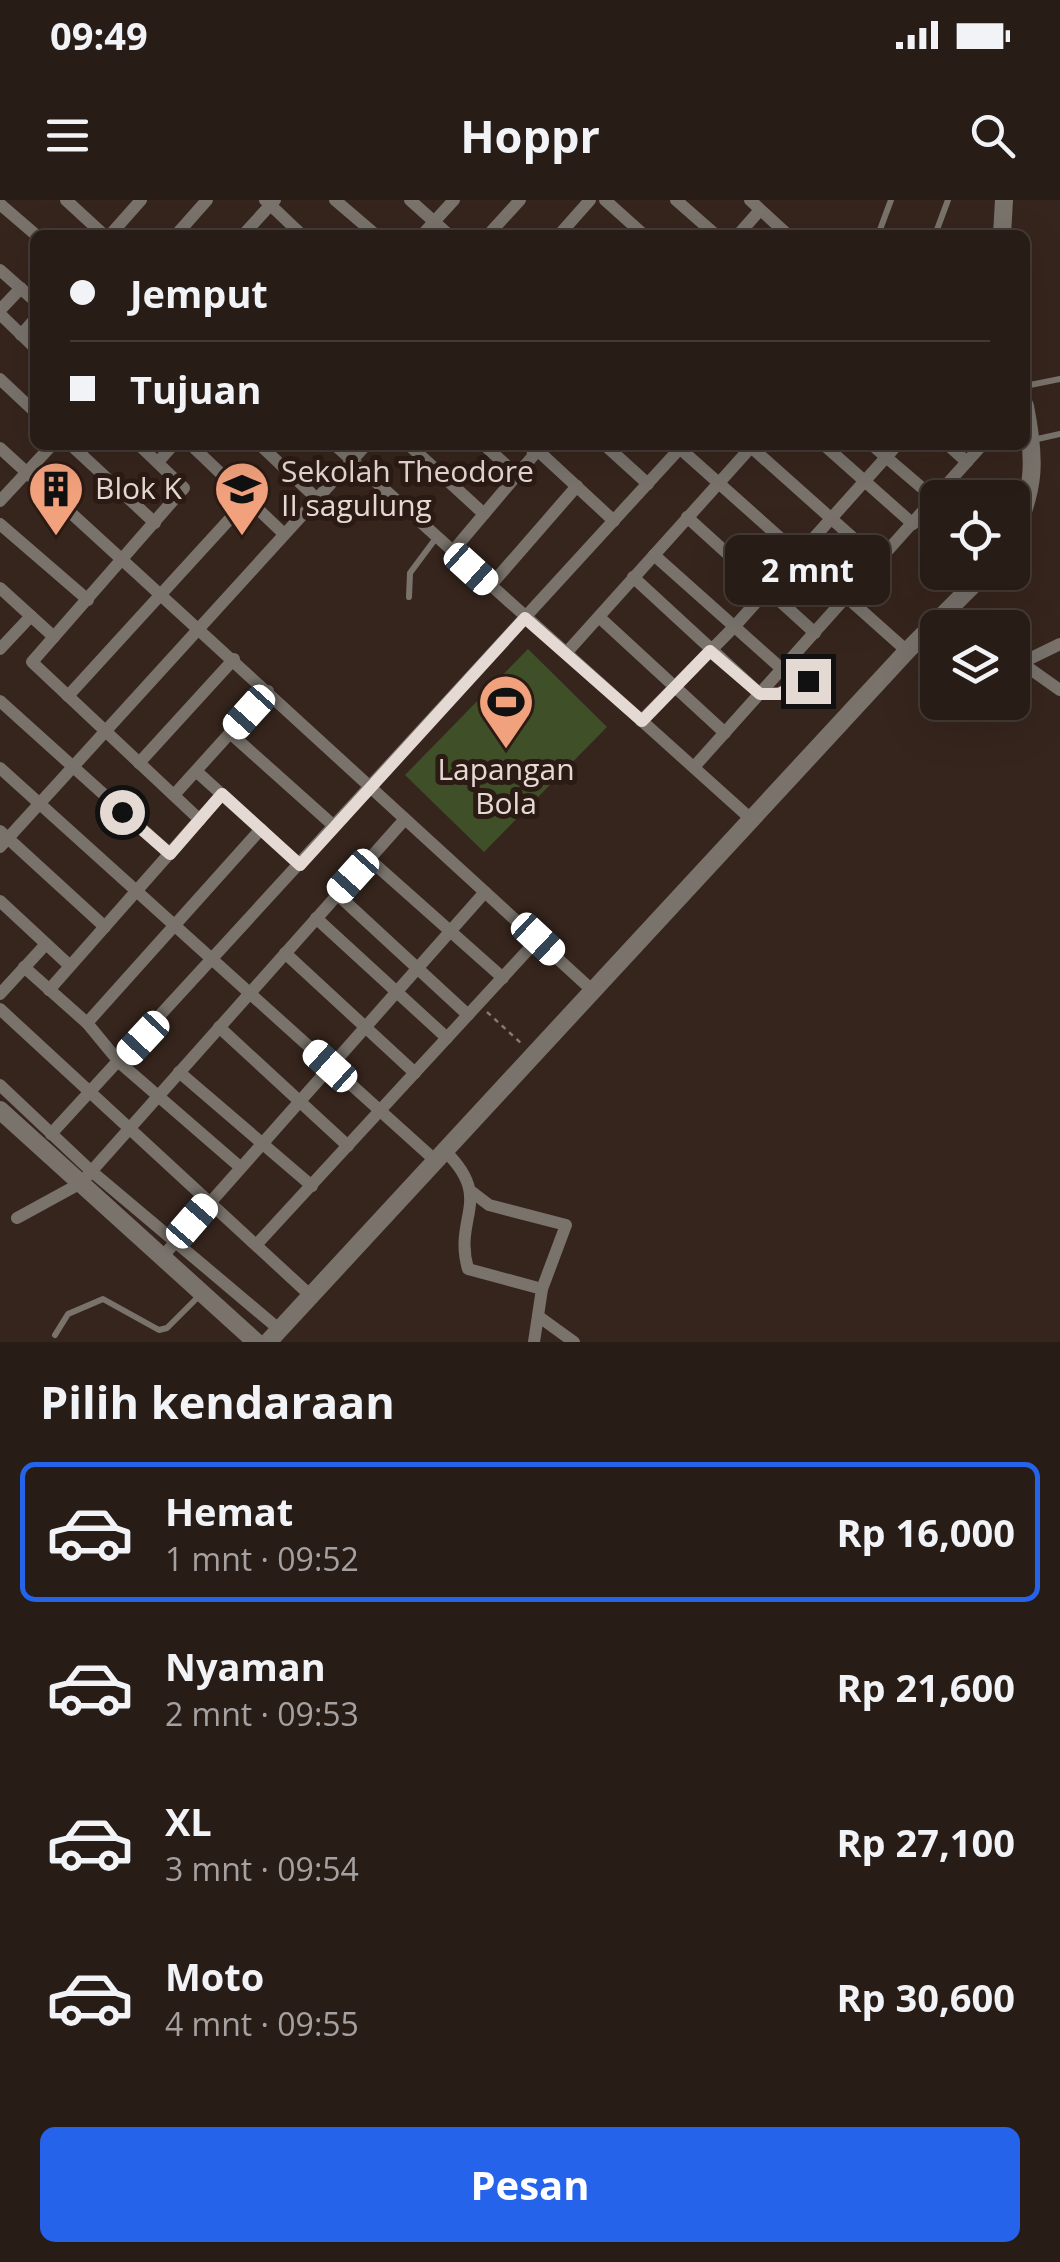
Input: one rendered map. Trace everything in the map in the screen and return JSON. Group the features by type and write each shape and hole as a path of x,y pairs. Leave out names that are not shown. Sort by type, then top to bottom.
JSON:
{"street":[{"path":"66,200 101,230"},
{"path":"112,230 140,200"},
{"path":"180,230 207,200"},
{"path":"336,200 370,230"},
{"path":"410,200 444,230"},
{"path":"426,230 454,200"},
{"path":"493,230 520,200"},
{"path":"564,230 590,200"},
{"path":"605,200 634,230"},
{"path":"676,200 710,230"},
{"path":"1002,230 1004,200"},
{"path":"247,230 270,202 297,230"},
{"path":"0,204 30,230"},
{"path":"741,230 755,205 782,230"},
{"path":"0,270 30,296"},
{"path":"21,288 0,312 30,343"},
{"path":"21,335 30,325"},
{"path":"0,380 30,407"},
{"path":"1030,447 1030,498"},
{"path":"0,448 593,990"},
{"path":"0,501 48,450"},
{"path":"76,450 155,522"},
{"path":"145,450 184,488 32,662 200,820"},
{"path":"158,462 169,450"},
{"path":"196,450 282,532"},
{"path":"265,450 315,498"},
{"path":"341,450 750,820"},
{"path":"105,927 3,839 75,770 196,626 361,450"},
{"path":"414,450 484,514"},
{"path":"489,450 517,476"},
{"path":"452,552 517,476 531,450"},
{"path":"537,450 614,521"},
{"path":"611,450 648,484"},
{"path":"51,1134 677,450"},
{"path":"684,450 907,651"},
{"path":"567,652 748,450"},
{"path":"757,450 880,562"},
{"path":"830,450 913,524"},
{"path":"877,450 920,487"},
{"path":"642,721 734,627 893,450"},
{"path":"954,450 967,462"},
{"path":"951,480 978,450"},
{"path":"490,586 577,486"},
{"path":"68,696 248,499"},
{"path":"687,516 815,633"},
{"path":"694,767 920,516"},
{"path":"0,524 88,600"},
{"path":"654,555 783,670"},
{"path":"634,577 760,694 779,694 808,681"},
{"path":"0,588 54,637"},
{"path":"949,610 968,590"},
{"path":"0,649 30,616"},
{"path":"599,616 674,689 726,732"},
{"path":"0,1110 175,1240 274,1336 920,638"},
{"path":"1030,655 1060,644"},
{"path":"139,762 234,660"},
{"path":"1030,668 1060,690"},
{"path":"174,796 268,692"},
{"path":"0,700 170,854"},
{"path":"230,733 334,826"},
{"path":"0,768 330,1066 441,1157 462,1169 472,1192 489,1205 566,1225 542,1289 534,1342"},
{"path":"196,771 300,865"},
{"path":"50,990 222,794"},
{"path":"18,1218 86,1176 405,818"},
{"path":"87,1024 261,829"},
{"path":"369,858 503,978"},
{"path":"164,1256 484,892"},
{"path":"338,894 416,968 473,1010"},
{"path":"0,901 70,966"},
{"path":"0,924 11,911"},
{"path":"316,918 447,1038"},
{"path":"258,1244 538,939"},
{"path":"0,994 46,944"},
{"path":"285,954 414,1074"},
{"path":"24,967 87,1024 120,1063 240,1167"},
{"path":"0,1009 311,1296"},
{"path":"219,1027 348,1146"},
{"path":"179,1072 312,1186"},
{"path":"0,1084 164,1256 256,1342"},
{"path":"472,1192 468,1206 468,1269 542,1289"},
{"path":"207,1296 224,1284"},
{"path":"538,1316 574,1342"}],"lane":[{"path":"880,230 890,200"},
{"path":"936,230 948,200"},
{"path":"1030,385 1060,379"},
{"path":"1030,447 1060,434"},
{"path":"409,597 410,573 437,537"},
{"path":"55,1335 68,1314 103,1299 159,1330 207,1296"}],"path":[{"path":"473,1010 534,1055"}],"green space":[{"name":"Lapangan Bola","path":"528,649 607,727 484,852 405,775"}],"place":[{"name":"Blok K","path":"56,538"},
{"name":"Sekolah Theodore II sagulung","path":"242,538"},
{"name":"Lapangan Bola","path":"506,751"}],"route":[{"path":"122,812 170,854 222,794 300,865 525,618 642,721 710,651 760,694 779,694 808,681"}]}
